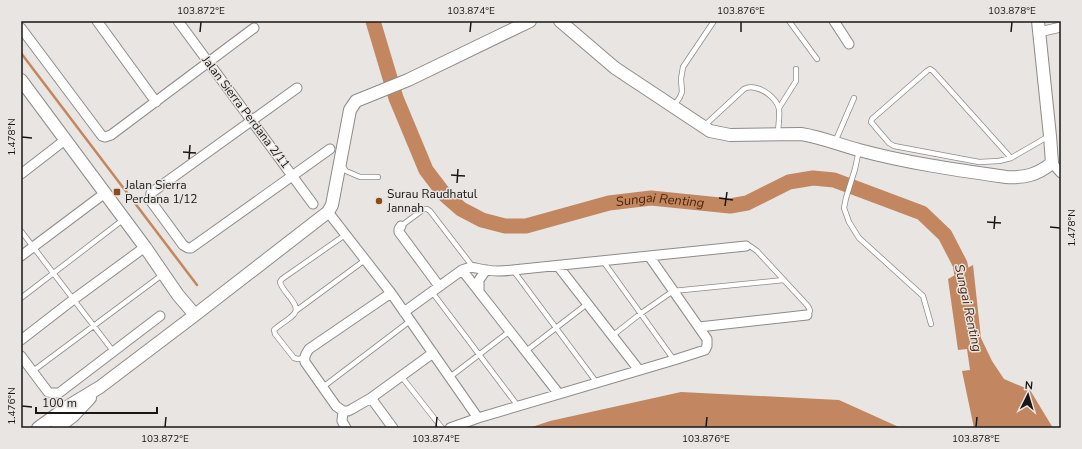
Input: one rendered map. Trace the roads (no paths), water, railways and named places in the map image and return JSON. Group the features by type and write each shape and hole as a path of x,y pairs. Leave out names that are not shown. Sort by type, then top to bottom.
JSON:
{"street":[{"path":"97,21 156,102"},
{"name":"Jalan Sierra Perdana 2/11","path":"178,21 313,204"},
{"path":"45,426 67,407 100,387 328,212 332,205 350,110 356,101 408,80 530,21"},
{"path":"560,21 615,68 710,131 730,135 811,135 859,150 934,167 1006,177 1030,175 1042,170 1058,170 1050,136 1039,27 1061,27"},
{"path":"834,21 849,44"},
{"path":"21,28 102,136 105,137 111,135 254,28"},
{"path":"22,83 105,193 178,295 195,315"},
{"path":"297,88 151,193 150,200 183,245 191,248 330,149"},
{"path":"21,174 65,140"},
{"path":"21,256 105,193"},
{"path":"328,212 391,293 478,418"},
{"path":"401,226 399,232 436,289"},
{"path":"404,312 462,270 473,267 496,271 513,270 746,246"},
{"path":"21,340 74,299 145,248"},
{"path":"450,428 478,418 705,350 708,346 708,339 649,256"},
{"path":"558,266 638,370"},
{"path":"462,270 559,394"},
{"path":"479,291 479,280 486,270"},
{"path":"391,293 309,349 306,353 305,362 336,406 343,411 348,411 371,398 433,353"},
{"path":"699,327 807,315"},
{"path":"21,356 48,392 60,393 160,316"},
{"path":"57,428 73,416 100,387"},
{"path":"371,398 393,428"},
{"path":"343,411 342,421 346,428"}],"lane":[{"path":"673,107 682,92 681,79 683,67 714,21"},
{"path":"789,21 817,59"},
{"path":"778,108 796,81 796,69"},
{"path":"1011,158 933,71 930,70 927,70 872,119 872,122 889,144 979,162 999,161 1011,158 1050,136"},
{"path":"703,127 744,89 749,87 761,90 775,101 778,108 778,135"},
{"path":"835,142 854,98"},
{"path":"859,150 844,208 849,222 859,238 923,296 931,324"},
{"path":"340,162 346,171 360,177 378,177"},
{"path":"401,226 424,209 427,209 473,267"},
{"path":"21,298 124,219"},
{"path":"21,231 113,351"},
{"path":"296,310 296,305 281,287 280,282 282,279 345,234"},
{"path":"746,246 750,246 757,252 809,308 810,311 807,315"},
{"path":"305,358 294,358 275,334 274,330 294,314 296,310 365,260"},
{"path":"603,261 674,360"},
{"path":"513,270 597,383"},
{"path":"33,371 164,274"},
{"path":"612,336 673,291 784,280"},
{"path":"436,289 479,354 518,406"},
{"path":"526,351 587,304"},
{"path":"322,386 410,321"},
{"path":"450,377 510,330"},
{"path":"401,376 442,428"}],"water":[{"path":"973,265 981,338 992,361 1004,379 1030,390 1053,428 974,428 962,371 970,370 967,349 958,350 948,279"},
{"path":"681,392 839,400 901,428 529,428 550,421"}],"waterway":[{"name":"Sungai Renting","path":"373,21 396,98 426,170 445,195 461,209 482,220 505,226 526,226 609,203 651,198 730,206 747,203 789,182 813,178 834,180 922,213 945,235 960,264 965,290"},
{"path":"21,53 197,285"}],"place":[{"name":"Jalan Sierra Perdana 1/12","path":"117,192"},
{"name":"Surau Raudhatul Jannah","path":"379,201"}]}
